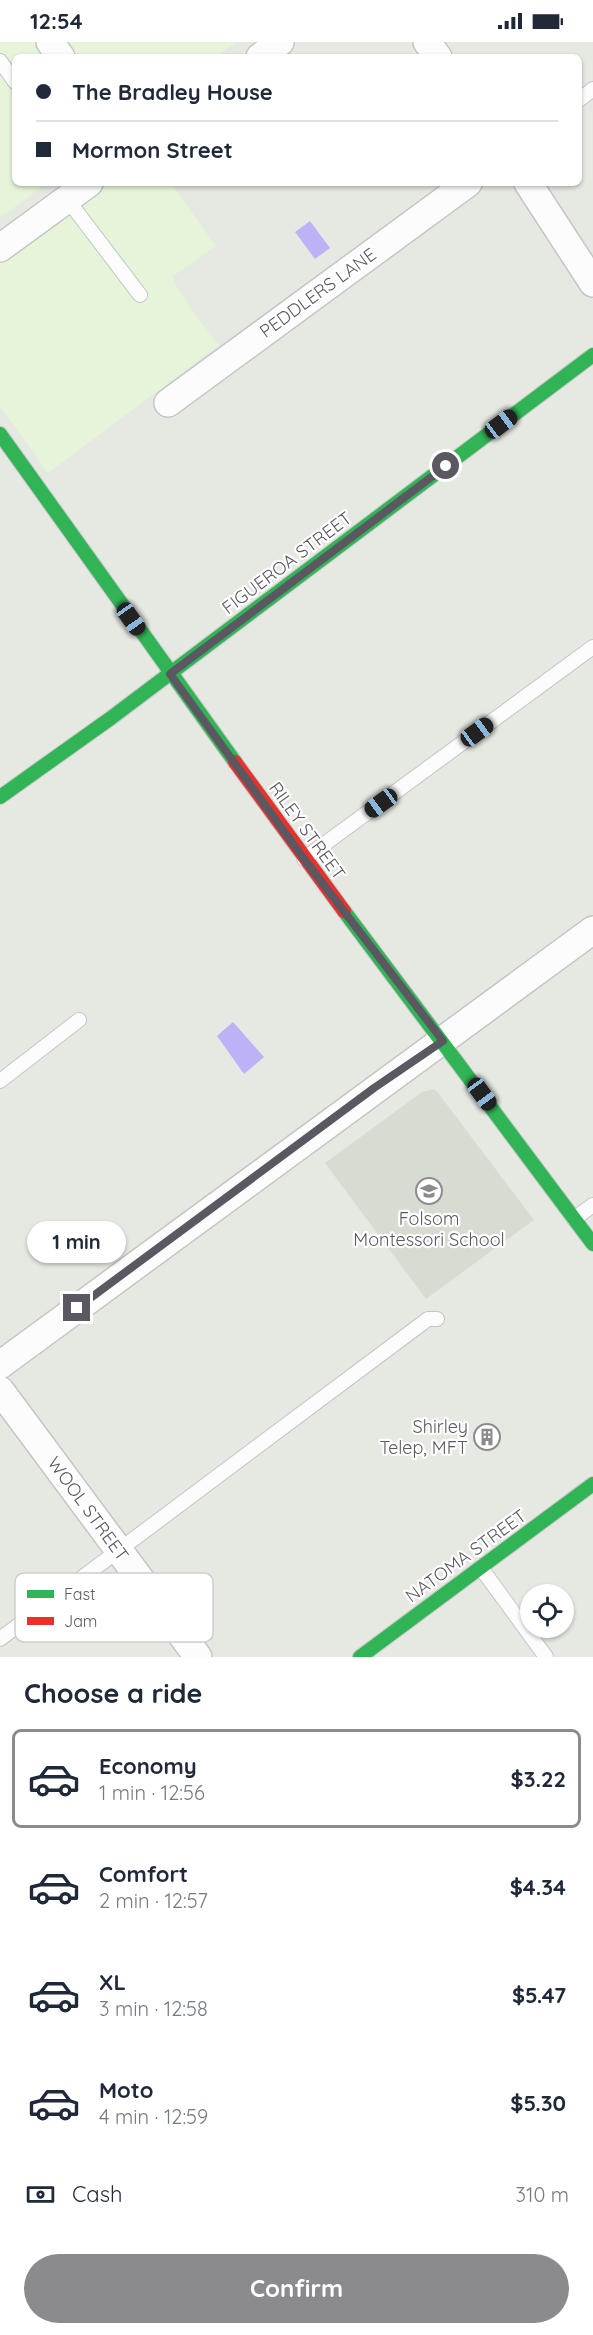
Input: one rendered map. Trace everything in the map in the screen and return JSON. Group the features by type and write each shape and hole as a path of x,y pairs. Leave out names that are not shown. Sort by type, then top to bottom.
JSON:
{"street":[{"path":"264,54 280,42"},
{"name":"PEDDLERS LANE","path":"168,403 464,186"},
{"path":"530,186 593,283"},
{"path":"0,248 78,191"},
{"name":"FIGUEROA STREET","path":"1,796 111,718 593,355"},
{"name":"RILEY STREET","path":"0,434 304,859 443,1041 593,1244"},
{"path":"0,1365 374,1088 443,1041 593,930"},
{"name":"WOOL STREET","path":"0,1389 136,1573"},
{"name":"NATOMA STREET","path":"360,1657 593,1484"},
{"name":"WOOL STREET","path":"187,1642 198,1657"}],"lane":[{"path":"0,61 12,78"},
{"path":"78,191 140,295"},
{"path":"304,859 593,647"},
{"path":"0,1081 79,1020"},
{"path":"574,1220 593,1205"},
{"path":"89,1573 428,1319 437,1319"},
{"path":"481,1568 546,1657"},
{"path":"0,1640 15,1629"}],"shaded area":[{"path":"0,42 236,42 220,54 12,54 12,186 43,186 0,218"},
{"path":"106,186 173,186 216,246 173,276 176,286 219,345 48,473 0,406 0,263"},
{"path":"310,221 330,248 315,259 295,232"},
{"path":"233,1022 264,1057 244,1074 217,1036"},
{"name":"Folsom Montessori School","path":"434,1089 534,1220 426,1299 325,1163 422,1092"}],"traffic: fast":[{"path":"0,797 111,718 593,355"},
{"path":"0,434 235,762"},
{"path":"344,911 593,1244"},
{"path":"360,1657 593,1484"}],"traffic: jam":[{"path":"235,762 344,911"}],"place":[{"name":"Folsom Montessori School","path":"429,1191"},
{"name":"Shirley Telep, MFT","path":"487,1437"}],"route":[{"path":"77,1308 374,1088 443,1041 304,859 170,674 446,466"}]}
